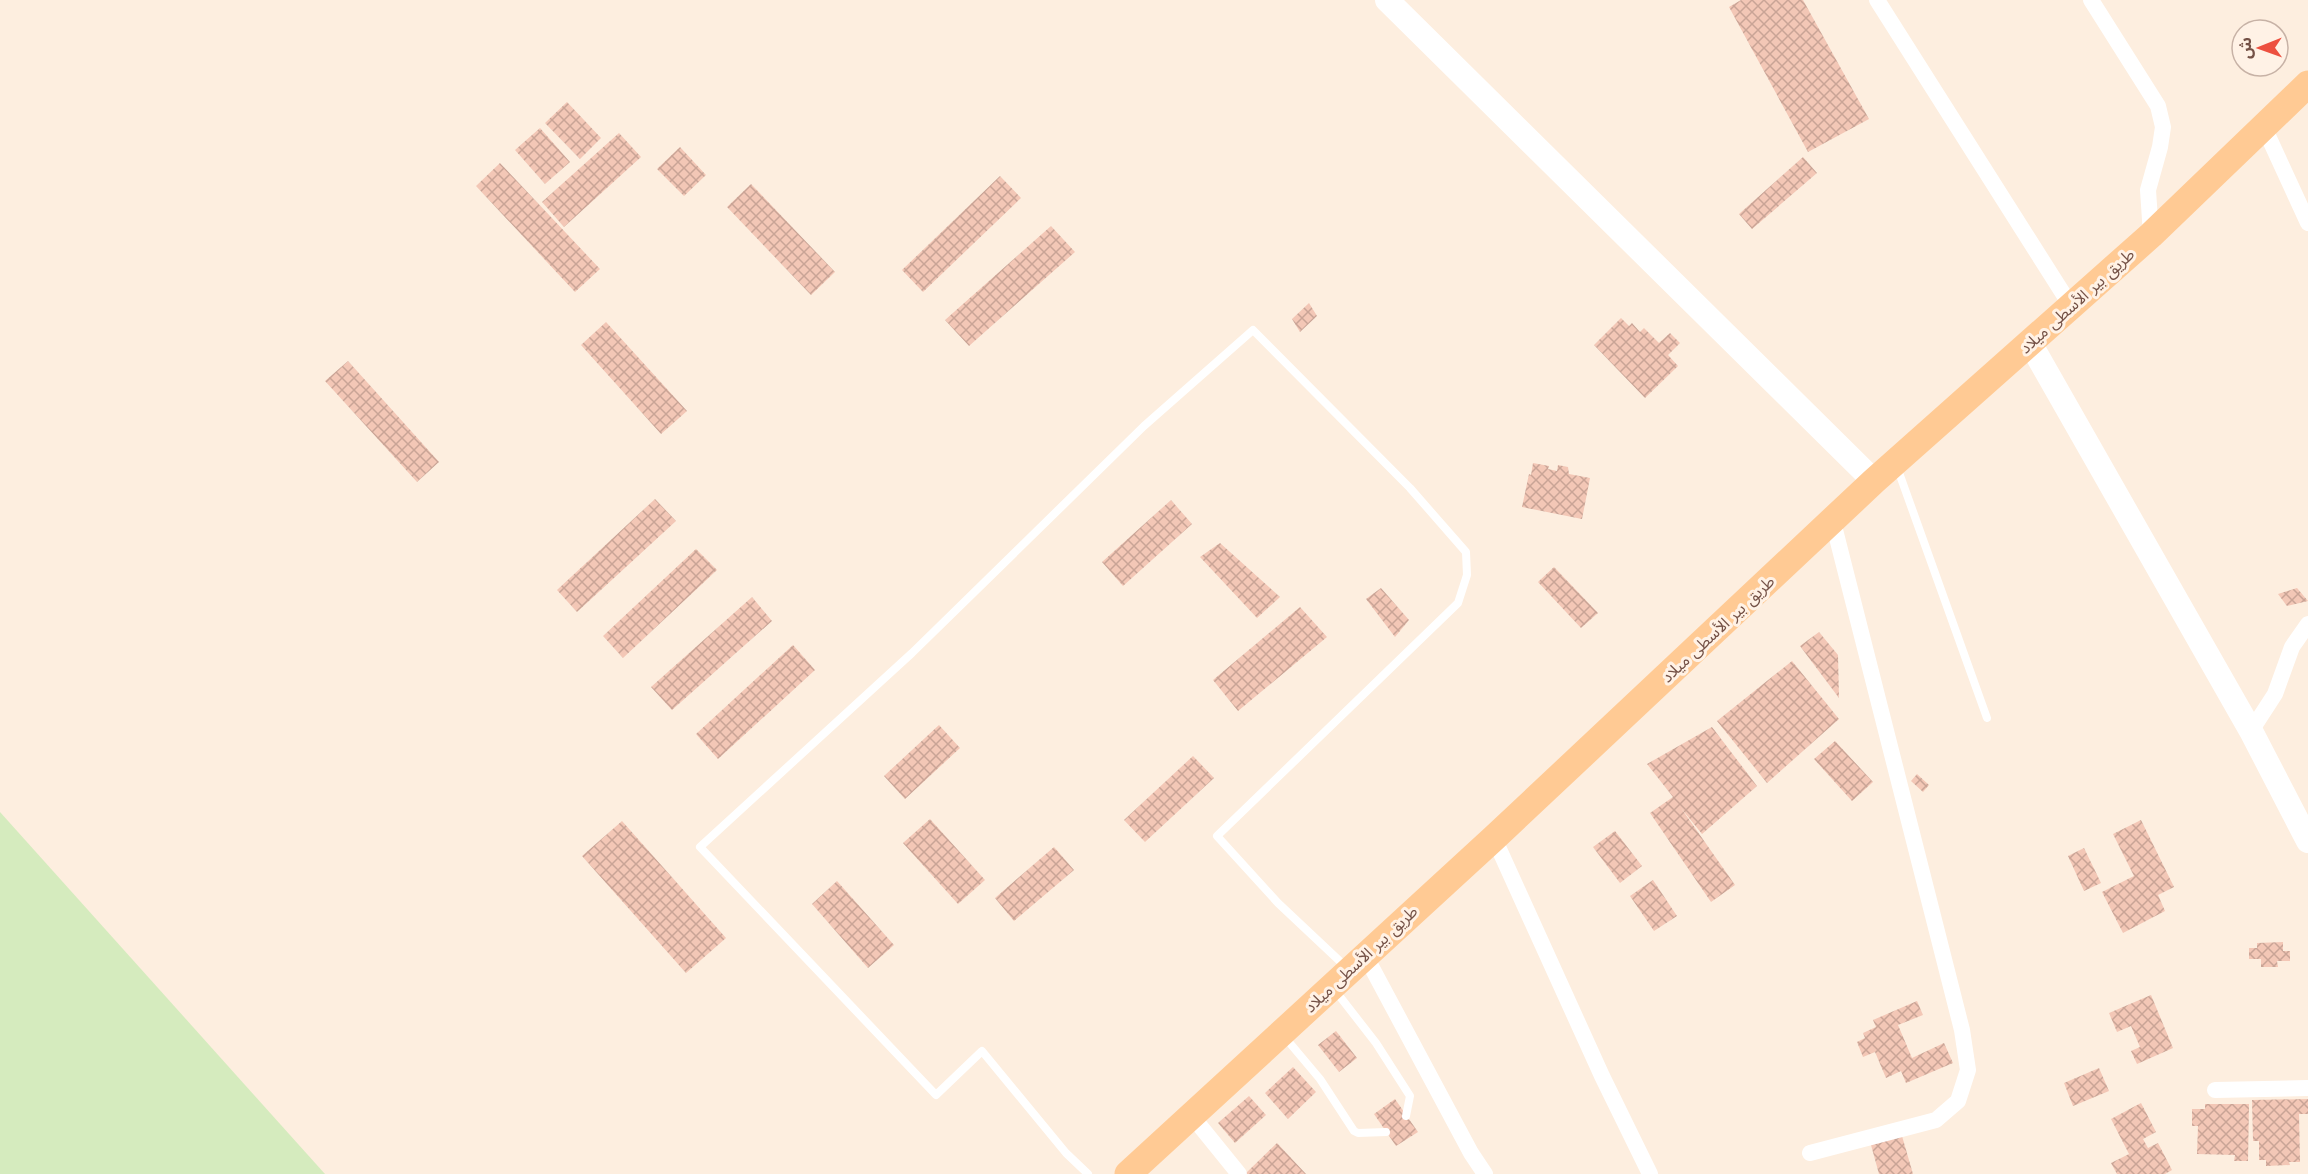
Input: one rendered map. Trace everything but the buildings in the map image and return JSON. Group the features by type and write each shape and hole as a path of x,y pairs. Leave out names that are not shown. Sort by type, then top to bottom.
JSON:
{"main road":[{"name":"طريق بير الأسطى ميلاد","path":"1128,1174 1494,838 1833,522 1874,481 2151,235 2308,84"}],"street":[{"path":"1387,0 1874,481"},
{"path":"1877,0 2071,306"},
{"path":"2091,0 2158,106 2163,128 2148,190 2151,235"},
{"path":"2264,125 2308,223"},
{"path":"2030,343 2251,731 2308,841"},
{"path":"1810,1153 1936,1120 1958,1101 1968,1070 1962,1030 1833,522"},
{"path":"2251,731 2275,694 2292,647 2308,624"},
{"path":"1494,838 1602,1076 1650,1174"},
{"path":"1348,970 1485,1174"},
{"path":"2215,1090 2308,1088"},
{"path":"1192,1116 1239,1174"}],"lane":[{"path":"1088,1174 1066,1153 982,1051 936,1095 700,846 912,653 1144,426 1253,330 1410,488 1466,552 1467,575 1458,603 1217,836 1278,903 1348,970 1376,1043 1410,1096 1407,1116"},
{"path":"1896,463 1987,718"},
{"path":"1282,1033 1320,1079 1354,1131 1366,1134 1386,1132"}],"green space":[{"path":"0,812 325,1174 0,1174"}]}
